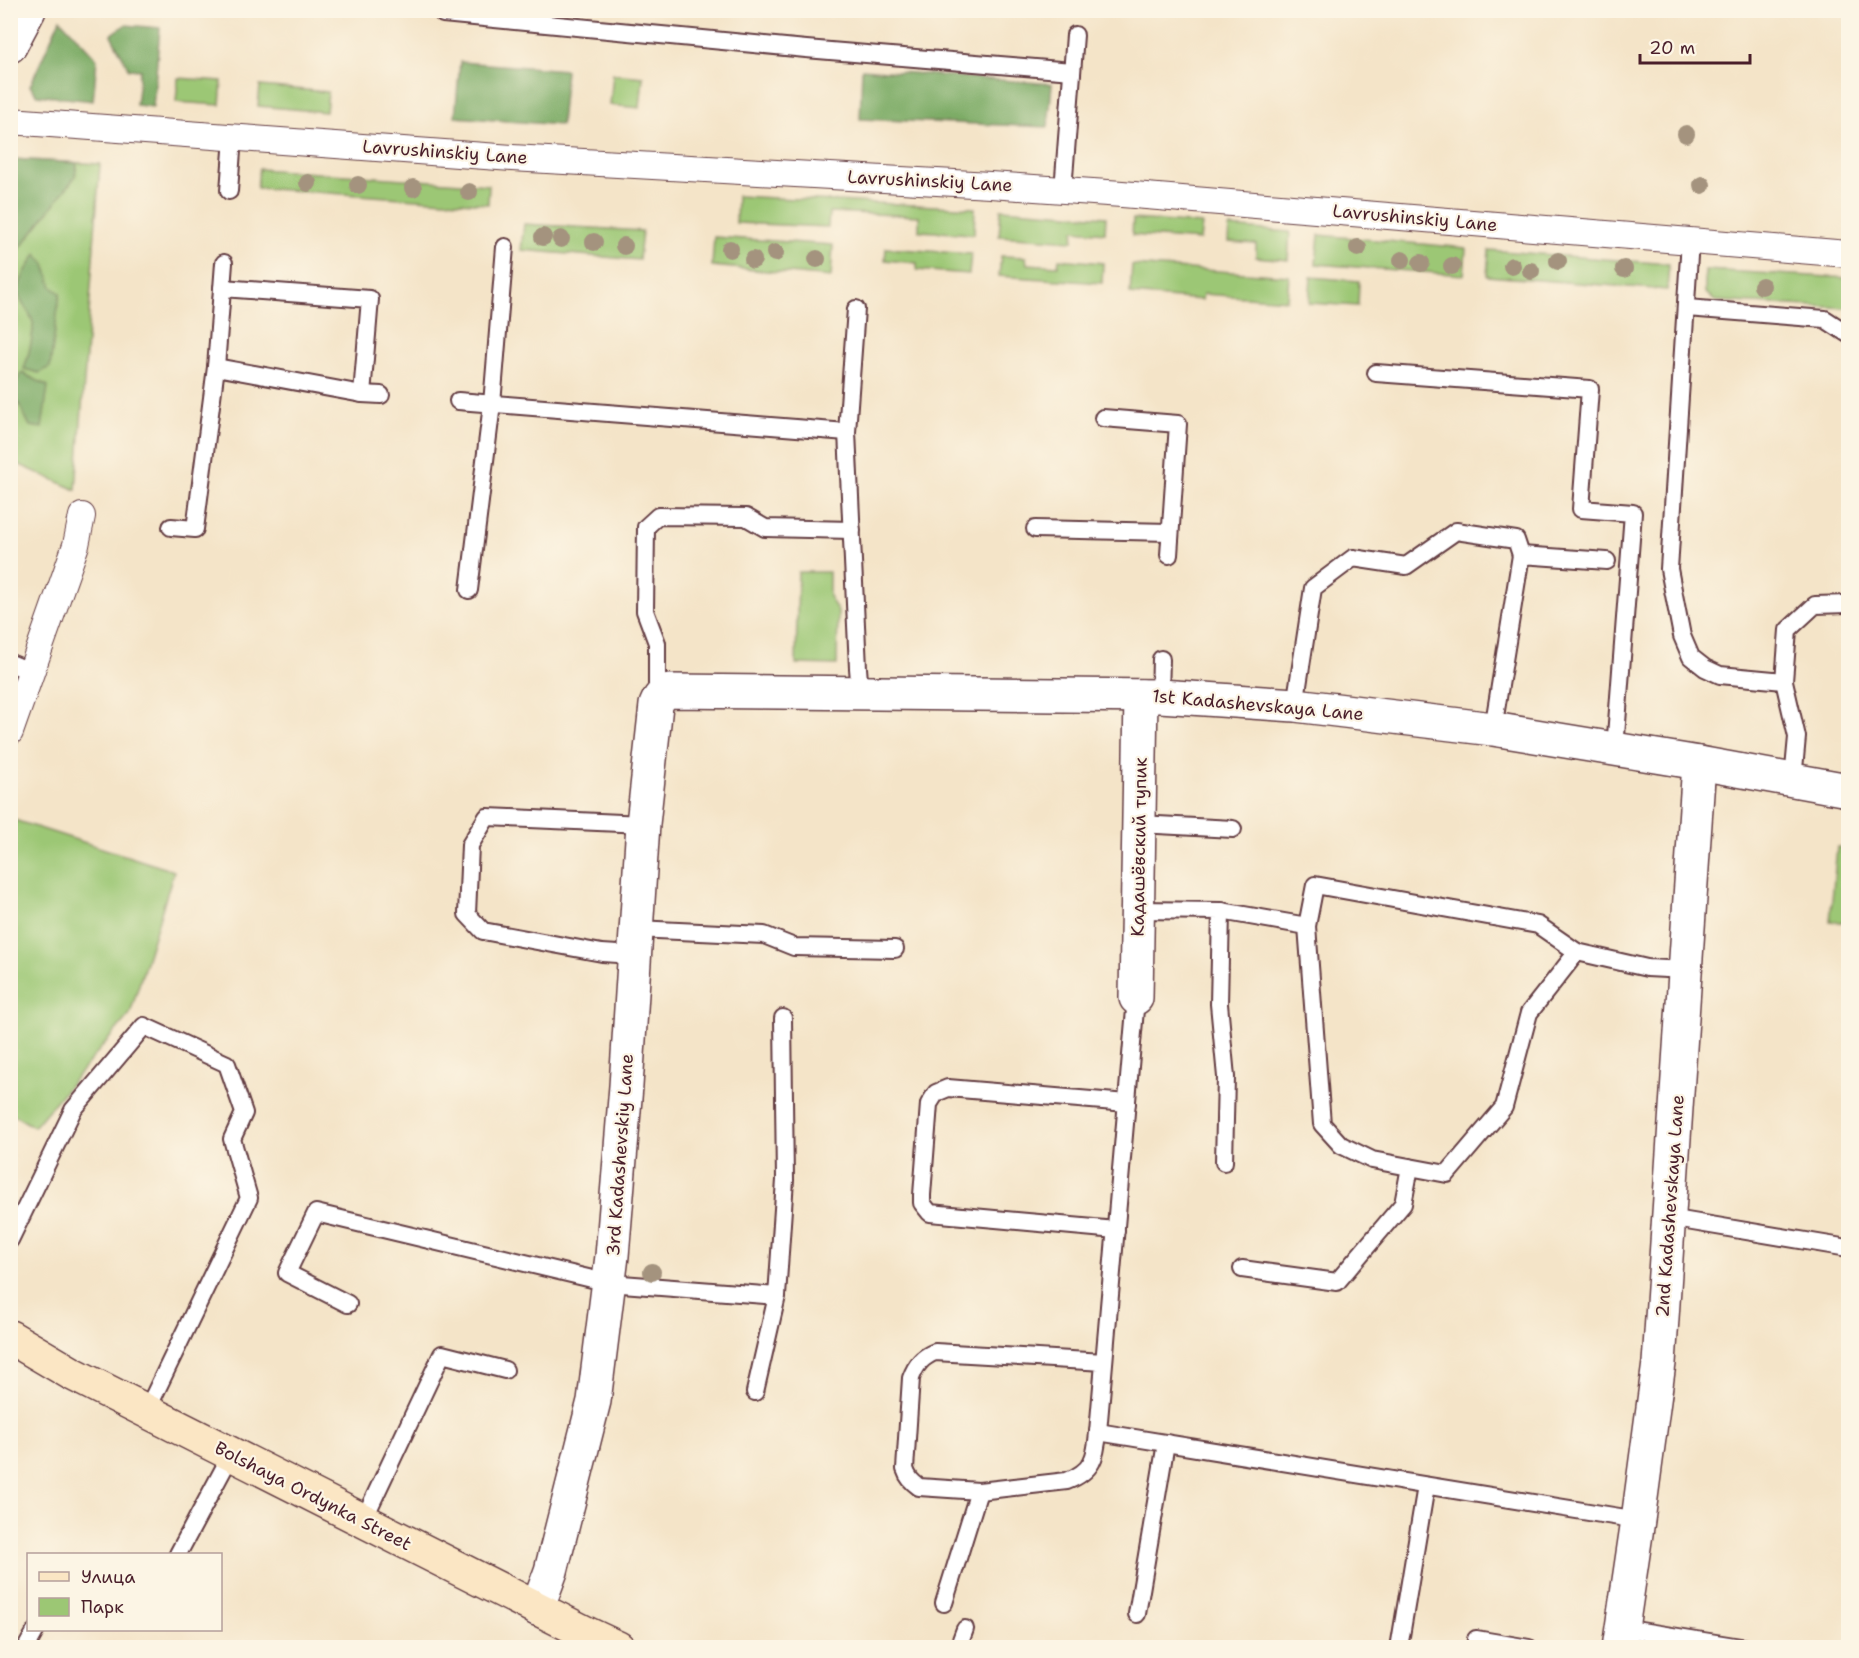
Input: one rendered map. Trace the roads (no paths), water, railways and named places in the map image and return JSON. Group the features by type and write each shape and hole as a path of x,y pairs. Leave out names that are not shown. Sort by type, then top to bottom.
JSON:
{"main road":[{"name":"Bolshaya Ordynka Street","path":"10,1337 71,1373 146,1412 537,1608 585,1641 618,1647"}],"street":[{"path":"10,46 29,10"},
{"name":"Lavrushinskiy Lane","path":"10,121 524,158 1063,190 1848,254"},
{"path":"10,732 21,667 90,518"},
{"name":"1st Kadashevskaya Lane","path":"662,694 670,690 1151,696 1295,705 1493,729 1848,790"},
{"name":"3rd Kadashevskiy Lane","path":"537,1608 551,1571 594,1401 609,1283 624,1107 643,824 656,705 662,694"},
{"name":"Кадашёвский тупик","path":"1136,998 1139,824 1151,696"},
{"name":"2nd Kadashevskaya Lane","path":"1621,1637 1659,1363 1699,763"}],"lane":[{"path":"443,14 806,50 1072,71"},
{"path":"1063,190 1075,35"},
{"path":"229,191 232,137"},
{"path":"1690,240 1668,569 1682,636 1691,657 1705,668 1720,675 1784,681"},
{"path":"469,590 492,404 505,247"},
{"path":"171,527 195,529 216,367 224,263"},
{"path":"222,288 370,299 362,394"},
{"path":"1687,308 1825,319 1848,334"},
{"path":"856,309 847,432 860,693"},
{"path":"216,367 362,394 381,395"},
{"path":"1376,373 1590,389 1581,509 1633,513 1615,749"},
{"path":"458,401 847,432"},
{"path":"1103,418 1178,424 1169,555"},
{"path":"662,694 657,684 657,644 645,611 646,527 658,516 746,517 765,528 852,530"},
{"path":"1035,530 1170,532"},
{"path":"1295,705 1313,588 1353,558 1406,566 1455,531 1516,540 1521,555 1493,729"},
{"path":"1521,555 1607,561"},
{"path":"1793,780 1797,737 1784,681 1788,630 1815,605 1848,604"},
{"path":"1151,696 1161,659"},
{"path":"643,824 487,817 470,845 467,914 483,931 602,953 635,942 764,935 795,947 895,949"},
{"path":"1139,824 1233,829"},
{"path":"1576,952 1529,1013 1504,1107 1448,1174 1372,1160 1341,1145 1322,1124 1307,926 1315,885 1538,925 1576,952 1647,968 1686,970"},
{"path":"1137,909 1221,911 1307,926"},
{"path":"1221,911 1219,1005 1226,1077 1224,1162"},
{"path":"1104,1362 935,1352 928,1355 915,1367 911,1378 905,1469 908,1477 919,1487 979,1491 1067,1482 1079,1477 1093,1461 1098,1432 1136,998"},
{"path":"755,1392 777,1296 785,1180 783,1018"},
{"path":"10,1240 74,1110 144,1026 227,1064 244,1113 232,1139 249,1198 146,1412"},
{"path":"1116,1230 937,1215 930,1213 922,1203 923,1183 930,1104 941,1089 1127,1103"},
{"path":"1242,1269 1337,1282 1403,1204 1410,1167"},
{"path":"348,1304 287,1273 316,1213 609,1283 777,1296"},
{"path":"1669,1218 1848,1248"},
{"path":"363,1521 442,1354 506,1370"},
{"path":"1098,1432 1638,1520"},
{"path":"1137,1614 1166,1443"},
{"path":"179,1553 231,1455"},
{"path":"1399,1647 1426,1486"},
{"path":"944,1603 979,1491"},
{"path":"958,1647 965,1629"},
{"path":"26,1647 35,1631"},
{"path":"1621,1637 1747,1647"},
{"path":"1475,1647 1476,1639 1529,1647"}]}
